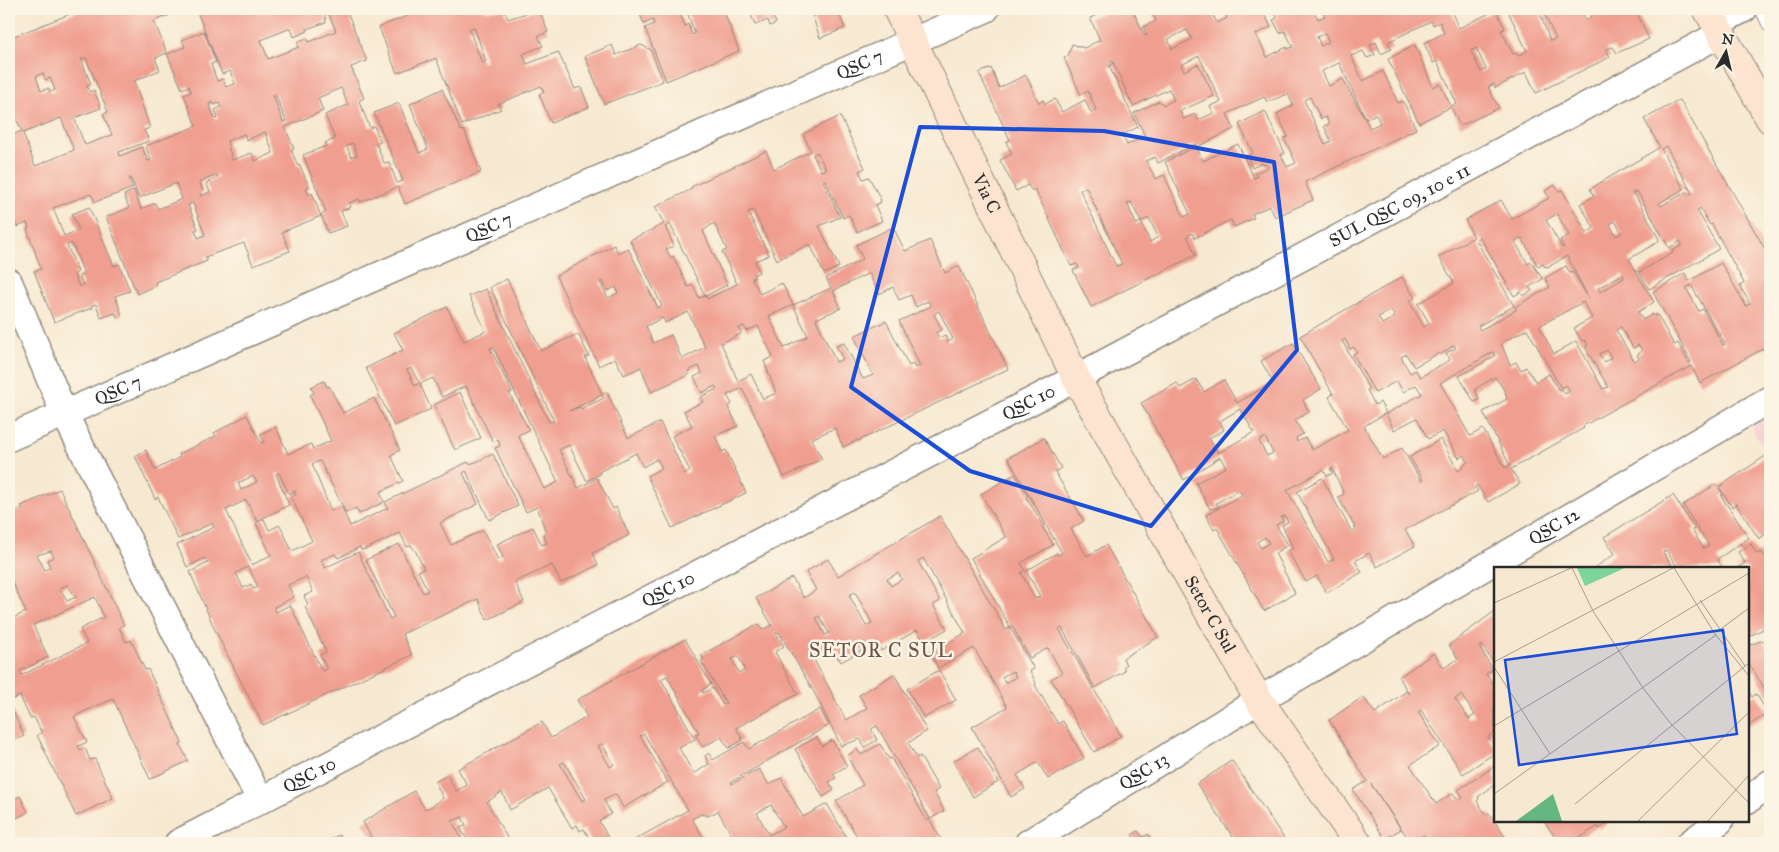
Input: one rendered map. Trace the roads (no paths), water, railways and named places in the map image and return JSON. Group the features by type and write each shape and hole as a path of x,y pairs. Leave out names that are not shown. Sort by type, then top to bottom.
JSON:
{"street":[{"name":"Via C","path":"898,9 911,40 1076,378"},
{"name":"QSC 7","path":"9,438 911,40 986,9"},
{"name":"SUL QSC 09, 10 e 11","path":"1076,378 1714,22 1744,9"},
{"path":"1714,22 1770,119"},
{"path":"9,282 64,413 260,800"},
{"name":"Setor C Sul","path":"1076,378 1259,700 1358,843"},
{"name":"QSC 10","path":"178,843 1076,378"},
{"name":"QSC 12","path":"1259,700 1770,399"},
{"name":"QSC 13","path":"1028,843 1259,700"},
{"path":"1749,799 1770,783"},
{"path":"1690,843 1719,822"}],"lane":[{"path":"1762,9 1770,25"}],"district":[{"name":"SETOR C SUL","path":"881,650"}]}
